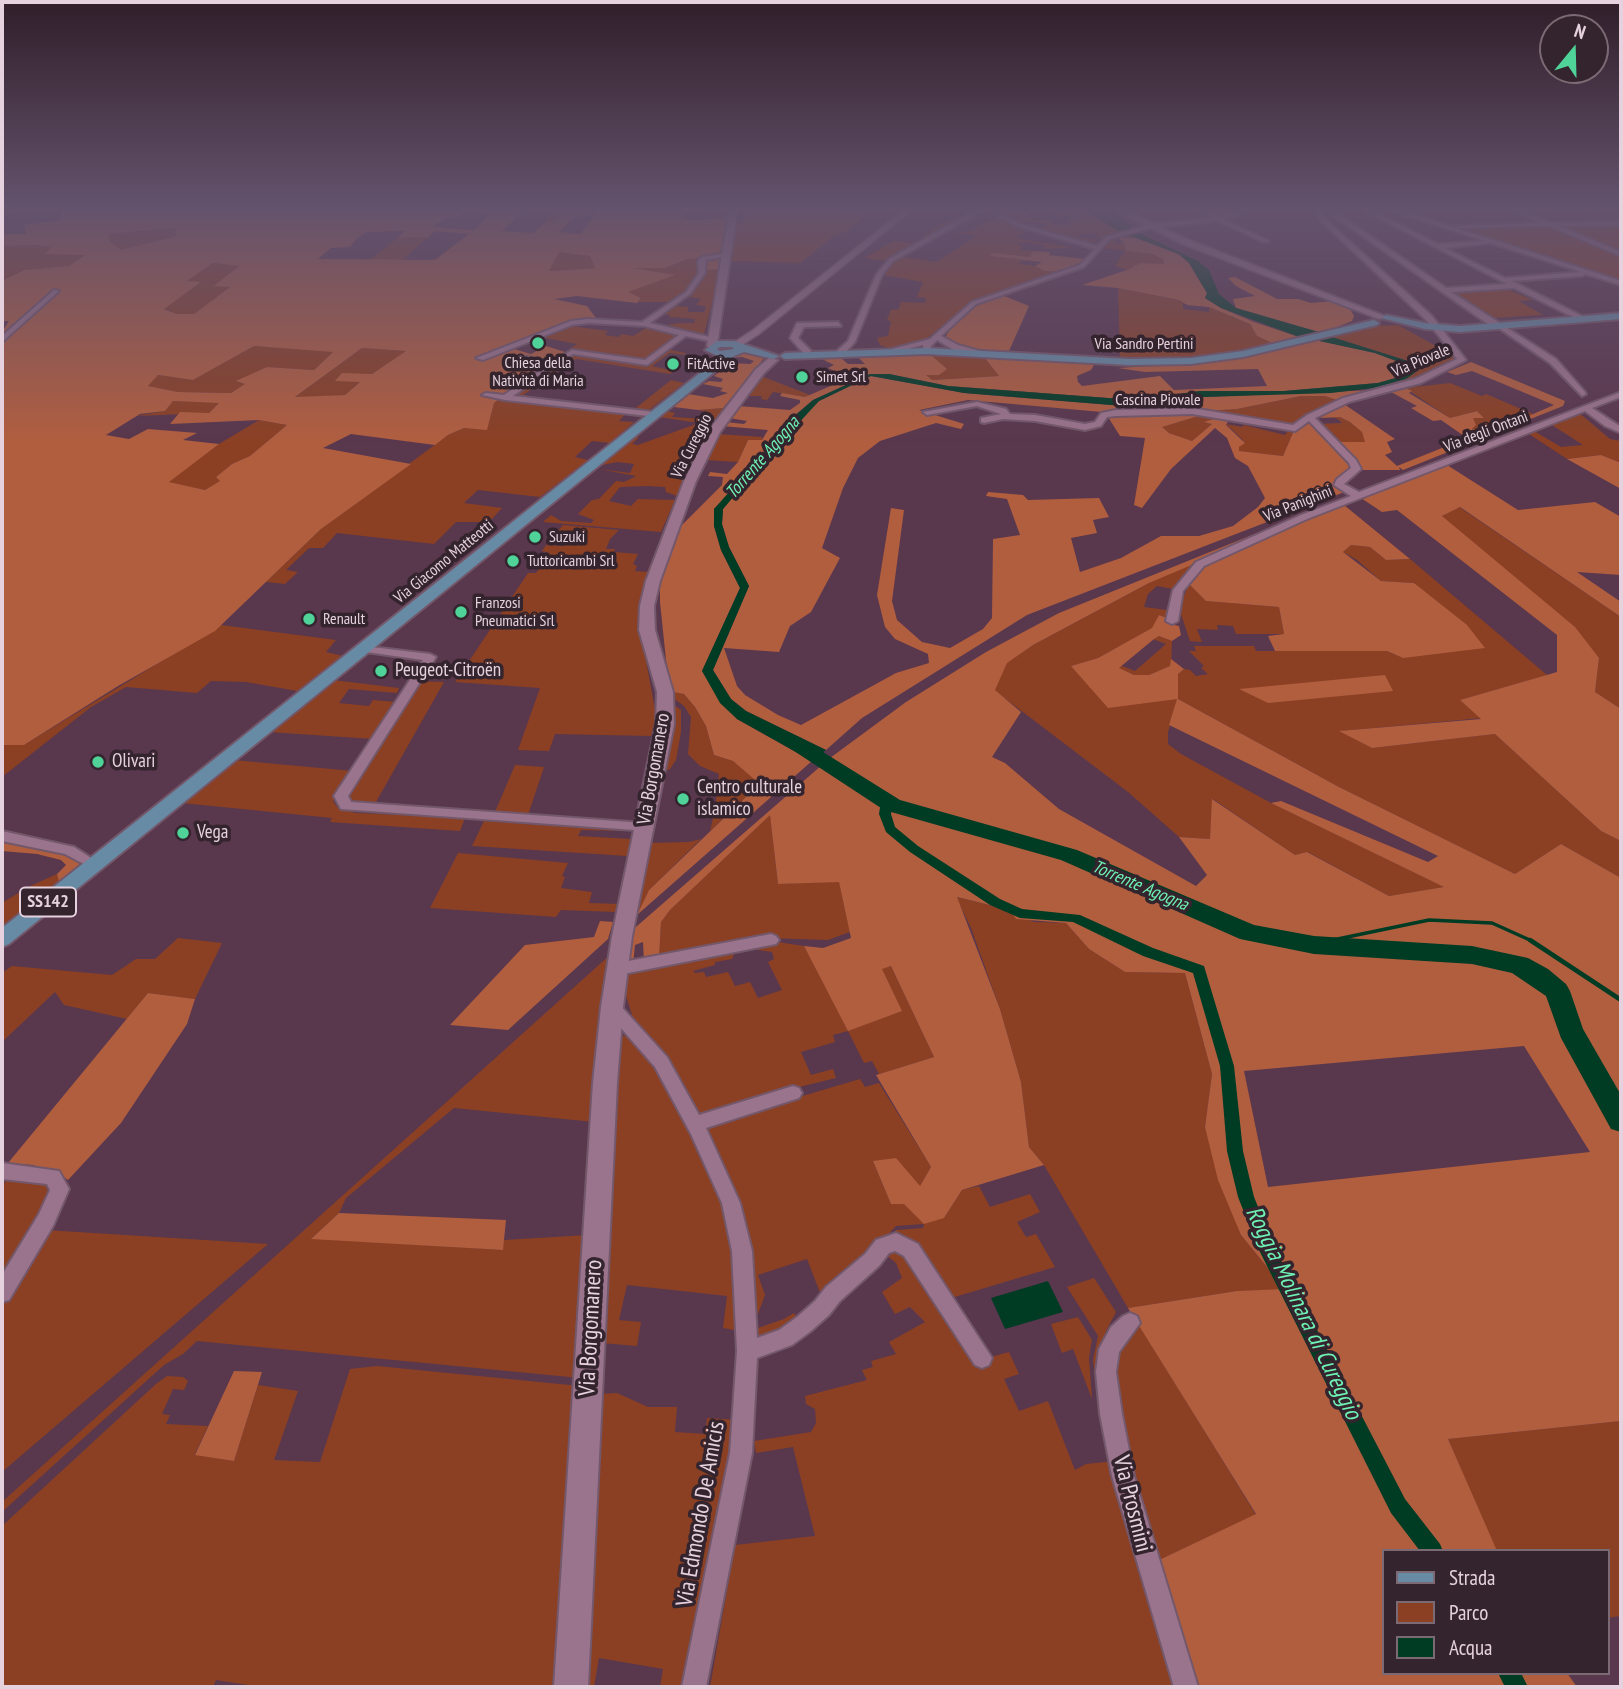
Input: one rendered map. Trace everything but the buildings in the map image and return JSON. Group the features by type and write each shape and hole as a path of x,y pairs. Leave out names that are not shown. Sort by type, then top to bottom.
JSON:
{"main road":[{"path":"726,285 726,348 754,350 778,357 840,352 852,347 895,351 935,343"},
{"path":"1299,285 1342,301 1376,319"},
{"path":"1342,301 1376,319"},
{"name":"Via Sandro Pertini","path":"935,343 980,354 1177,362 1235,356 1332,333 1376,319 1437,327 1500,327 1621,316"},
{"name":"Via Giacomo Matteotti","path":"95,865 654,415 726,348"},
{"name":"Via Cureggio","path":"665,692 647,630 650,592 661,559 690,481 714,431 760,371 778,357"},
{"name":"Via Borgomanero","path":"570,1687 612,1007 622,936 665,724 665,692"},
{"name":"SS142","path":"2,939 95,865"}],"street":[{"path":"644,324 688,293 694,285"},
{"name":"Via Giacomo Matteotti","path":"726,348 756,332 815,285"},
{"path":"852,347 875,285"},
{"path":"935,343 977,301 1029,285"},
{"name":"Via Piovale","path":"1310,417 1346,400 1418,382 1461,360 1437,327 1391,285"},
{"path":"1437,285 1553,361 1582,394"},
{"path":"1445,290 1516,286 1581,319"},
{"path":"2,340 56,291"},
{"path":"480,358 571,323 599,321 644,324 726,348"},
{"path":"808,354 794,338 800,325 838,324"},
{"path":"506,398 572,352 647,363 683,335"},
{"path":"520,358 554,364"},
{"name":"Via degli Ontani","path":"1360,497 1621,394"},
{"path":"486,396 654,415"},
{"name":"Cascina Piovale","path":"927,412 978,404 1003,411 1007,416"},
{"path":"959,406 967,412"},
{"path":"1587,408 1608,425 1621,430"},
{"name":"Cascina Piovale","path":"984,420 1007,416 1051,420 1085,427 1098,424 1104,415 1116,413 1192,411 1295,428 1310,417"},
{"name":"Via Panighini","path":"1310,417 1353,462 1356,469 1340,481 1339,485 1360,497"},
{"name":"Via Panighini","path":"1172,621 1178,590 1200,564 1304,517 1360,497"},
{"path":"363,649 430,657 341,796 346,806 644,828"},
{"path":"2,836 69,850 95,865"},
{"path":"618,969 771,940"},
{"name":"Via Edmondo De Amicis","path":"612,1007 661,1062 695,1124 731,1203 741,1251 747,1351 741,1453 694,1687"},
{"path":"695,1124 793,1093"},
{"path":"2,1171 53,1177 60,1189 46,1220 2,1293"},
{"path":"747,1351 785,1338 822,1308 832,1294 872,1260 883,1246 896,1242 911,1250 982,1358"},
{"name":"Via Prosmini","path":"1130,1323 1118,1334 1110,1349 1106,1372 1111,1413 1123,1476 1186,1687"}],"green space":[{"path":"197,285 231,286 194,314 177,314 164,308"},
{"path":"646,285 692,285 676,302 638,302 641,298 627,292"},
{"path":"697,285 717,285 703,338 666,328 678,323 694,323 695,319 663,314 677,306 688,307 688,312 704,312 706,306 696,305 701,299 689,297"},
{"path":"922,285 1024,285 974,301 926,339 894,350 880,345 877,338 888,336 891,321 887,320 891,310 899,309 901,302 925,303 926,298 917,297"},
{"path":"1118,288 1179,300 1183,302 1183,309 1209,312 1209,307 1250,324 1257,336 1272,343 1209,356 1120,359"},
{"path":"1507,289 1533,300 1519,301 1543,315 1493,318 1453,292"},
{"path":"1398,325 1461,360 1415,380 1376,390 1374,388 1406,379 1415,371 1408,361 1332,337 1373,326"},
{"path":"570,326 608,331 605,335 618,337 622,334 633,336 648,327 681,337 665,349 686,353 670,353 652,366 674,371 670,374 576,359 523,395 632,411 671,380 684,383 642,415 626,413 619,421 634,422 610,443 592,441 575,457 588,460 540,497 478,490 464,503 502,508 489,522 456,522 434,544 337,533 323,548 309,548 286,570 298,572 285,584 266,582 321,529 448,435 464,428 487,429 494,403 573,353 643,365 646,363 568,350 577,344 540,337"},
{"path":"254,346 334,351 314,370 267,367 238,382 246,384 231,393 178,392 147,386 157,375 193,380"},
{"path":"362,348 407,351 361,381 345,395 294,398"},
{"path":"931,355 984,357 999,376 932,380 924,375 939,375 938,362"},
{"path":"761,376 810,395 805,397 773,392 767,400 761,399 762,396 744,396"},
{"path":"1450,383 1482,396 1486,394 1533,414 1489,433 1475,431 1472,429 1473,418 1483,417 1477,411 1450,418 1405,388"},
{"path":"1301,396 1325,396 1340,401 1294,427 1205,411 1237,409"},
{"path":"173,401 220,402 209,413 136,416 165,411"},
{"path":"698,410 725,410 692,462 677,496 666,492 665,487 620,487 609,501 631,506 638,499 675,500 661,532 543,522 551,515 561,521 591,523 594,520 578,514 592,500 599,499 616,481 624,482 636,476 599,469 630,473 634,464 617,462 598,466 634,437 639,437 632,444 638,445 699,423 659,417 666,411 675,413 672,417 706,419 712,413"},
{"path":"1578,412 1610,439 1621,441 1621,463 1601,455 1567,459 1526,432 1534,431 1561,447 1583,445 1552,425"},
{"path":"1205,414 1220,417 1206,422 1212,424 1192,441 1169,433 1161,427"},
{"path":"1331,417 1340,417 1350,422 1363,432 1365,442 1334,442 1317,424 1342,423"},
{"path":"259,420 287,425 250,456 232,464 216,477 221,481 205,490 167,482 219,444"},
{"path":"1226,424 1242,427 1244,425 1285,435 1288,431 1283,428 1294,430 1283,456 1239,451 1243,440"},
{"path":"717,434 762,437 762,440 748,440 738,462 705,460"},
{"path":"1459,507 1621,617 1621,709 1595,692 1599,658 1442,516"},
{"path":"563,525 619,530 610,539 606,549 638,554 633,564 637,566 635,571 647,572 650,565 653,566 640,628 656,715 651,736 555,734 549,751 518,750 540,688 455,682 528,573 536,573 550,553 542,551 546,545 563,546 570,533 558,531"},
{"path":"1351,545 1370,547 1386,560 1410,559 1547,675 1460,700 1482,718 1341,731 1372,748 1495,734 1601,831 1621,841 1621,878 1561,844 1515,874 1339,787 1178,699 1168,732 1168,744 1181,754 1271,803 1445,887 1389,896 1308,852 1295,855 1213,799 1210,839 1179,837 1128,792 994,690 1006,663 1033,645 1149,583 1199,560 1173,589 1157,586 1148,594 1144,607 1167,610 1167,618 1159,615 1153,628 1098,658 1071,666 1178,698 1178,673 1184,669 1190,670 1196,676 1208,674 1189,651 1196,651 1194,646 1254,646 1256,651 1387,651 1403,658 1415,583 1381,581 1357,560 1343,552"},
{"path":"1189,584 1206,601 1279,607 1284,634 1236,634 1233,626 1217,625 1218,630 1197,629 1202,642 1190,641 1181,614"},
{"path":"221,625 336,640 326,652 343,656 297,691 246,682 211,681 197,693 126,687 91,707 2,777 2,745 24,745"},
{"path":"1159,636 1172,641 1171,666 1149,675 1134,675 1118,668 1122,666 1135,671 1166,644 1153,639"},
{"path":"333,680 399,688 397,693 349,689 339,703 369,706 373,700 396,702 373,739 269,732"},
{"path":"413,681 444,682 376,802 342,800"},
{"path":"673,692 684,694 695,707 706,726 714,755 733,761 754,778 747,796 710,831 719,774 700,766 688,754 691,717 684,706 672,697"},
{"path":"674,705 681,710 681,732 676,760 670,769 663,772 671,709"},
{"path":"233,760 353,771 333,801 337,807 355,813 465,818 460,831 330,822 332,818 182,803"},
{"path":"515,765 544,767 528,815 495,812"},
{"path":"770,814 778,884 839,881 850,932 828,940 766,938 659,959 661,922 670,910"},
{"path":"484,821 625,831 581,830 578,836 632,839 627,856 472,846"},
{"path":"701,839 649,890 637,915 631,920 647,843 689,842"},
{"path":"458,853 568,863 562,876 565,877 561,888 592,892 589,903 619,904 616,912 561,910 556,917 430,908"},
{"path":"84,866 2,931 2,903 28,887 57,874 59,881"},
{"path":"956,897 1010,910 1034,922 1066,923 1089,949 1125,972 1185,973 1212,1074 1205,1127 1241,1235 1286,1290 1237,1291 1128,1308 1044,1165 1029,1147 1021,1082 1000,1009 971,928"},
{"path":"178,938 222,943 195,999 148,993 127,1019 64,1005 55,992 2,1042 2,973 12,966 112,975 136,959 155,959"},
{"path":"771,941 804,946 849,1031 882,968 891,966 934,1057 879,1074 872,1061 864,1063 848,1031 833,1035 835,1042 801,1052 811,1075 833,1069 836,1078 795,1088 799,1097 860,1079 865,1087 879,1083 931,1167 920,1186 873,1161 891,1204 903,1204 944,1218 962,1190 979,1186 990,1207 1030,1194 1040,1212 1017,1222 1026,1237 1036,1234 1055,1267 948,1299 890,1237 896,1230 923,1228 924,1224 896,1226 821,1305 756,1346 755,1329 794,1313 798,1319 821,1295 807,1259 758,1275 765,1295 758,1314 755,1314 704,1127 684,1084 633,1018 622,983 624,972 736,948 732,959 715,962 715,965 693,971 704,972 706,977 728,972 735,986 750,982 758,998 782,990 768,962 774,959 772,952 752,949 756,945"},
{"path":"611,954 594,1122 454,1108 346,1198 339,1213 312,1238 502,1250 504,1240 588,1235 580,1378 197,1341 183,1354 164,1365 2,1512 2,1502"},
{"path":"620,1036 631,1036 654,1064 690,1125 724,1206 734,1250 734,1330 723,1328 727,1296 627,1285 619,1320 641,1322 637,1346 601,1343 613,1086"},
{"path":"7,1179 46,1184 50,1201 2,1286 2,1187"},
{"path":"46,1230 268,1244 2,1472 2,1304"},
{"path":"900,1249 991,1357 1009,1352 1019,1374 1004,1379 1019,1411 1048,1401 1075,1470 1086,1464 1115,1461 1178,1687 710,1687 735,1545 815,1536 793,1447 756,1453 754,1441 811,1432 816,1423 815,1409 806,1404 805,1396 867,1380 862,1370 873,1367 871,1361 896,1354 889,1342 925,1322 910,1307 895,1314 882,1292 902,1278 896,1263 885,1254"},
{"path":"1094,1278 1116,1312 1106,1331 1103,1345 1100,1412 1093,1360 1098,1336 1067,1287"},
{"path":"1078,1317 1092,1340 1089,1358 1092,1399 1073,1349 1062,1353 1051,1324"},
{"path":"1138,1323 1256,1515 1157,1561 1129,1479 1114,1357"},
{"path":"377,1366 580,1386 562,1687 261,1687 216,1680 213,1687 2,1687 2,1526 156,1384 167,1376 183,1377 188,1381 184,1390 173,1389 162,1414 170,1415 166,1424 208,1426 195,1454 234,1461 258,1385 298,1391 274,1460 320,1462 350,1369"},
{"path":"617,1393 648,1407 677,1407 675,1432 705,1434 707,1418 737,1420 719,1530 682,1687 660,1687 663,1669 599,1658 594,1687 584,1687 598,1394"},
{"path":"1621,1421 1621,1616 1609,1618 1609,1549 1494,1549 1448,1439"}],"shaded area":[{"path":"2,285 197,285 164,309 177,314 194,314 230,287 215,285 648,285 628,292 641,298 637,303 577,296 554,299 587,306 596,318 560,325 507,347 531,354 546,346 565,352 494,403 487,430 464,428 435,445 351,434 323,448 411,464 321,529 215,631 118,686 24,745 2,745 2,332 9,321 2,321","holes":["254,346 333,352 314,370 267,367 236,381 245,384 231,393 178,392 148,386 158,375 193,380","362,348 406,351 372,374 342,373 335,381 360,382 345,395 295,397","173,401 219,403 209,413 180,412 170,424 259,420 287,425 250,456 232,464 216,477 220,481 205,490 169,482 219,444 183,440 197,433 148,429 129,439 106,435 140,414 165,411"]},
{"path":"1082,285 1202,285 1207,293 1205,298 1221,308 1302,338 1272,343 1257,336 1250,324 1209,307 1187,305 1179,300 1118,288"},
{"path":"1250,285 1277,299 1298,299 1311,303 1333,301 1349,307 1354,316 1352,321 1322,333 1236,308 1233,299 1255,296 1236,286"},
{"path":"1002,295 1029,306 1009,351 1025,353 981,352 958,346 945,338 950,329 978,304"},
{"path":"1315,340 1375,353 1399,362 1407,370 1399,377 1378,383 1284,391 1200,391 1135,400 948,386 889,374 870,374 813,400 795,415 789,421 797,422 819,401 871,376 964,393 1136,407 1204,397 1376,390 1340,401 1325,396 1301,396 1237,409 1205,411 1131,409 1102,412 968,400 919,410 964,424 961,429 936,423 880,441 858,458 843,488 822,548 840,558 811,612 790,626 779,652 724,648 737,686 745,695 801,725 896,673 929,663 928,654 895,639 885,627 877,595 891,508 904,510 892,601 897,620 922,642 950,648 983,629 992,618 993,539 1020,535 1007,499 986,496 988,492 1023,495 1028,500 1099,498 1109,517 1093,520 1097,533 1071,538 1080,572 1121,558 1161,536 1199,536 1233,526 1258,507 1265,498 1248,466 1235,458 1227,438 1215,428 1171,469 1142,508 1134,505 1145,438 1120,436 1108,417 1133,413 1205,414 1162,427 1169,433 1192,441 1212,424 1204,422 1220,417 1230,418 1226,425 1245,443 1239,447 1239,451 1283,456 1295,428 1310,417 1334,442 1365,442 1362,432 1350,422 1340,417 1320,418 1344,404 1395,439 1387,442 1392,452 1385,455 1397,466 1467,438 1441,420 1433,421 1411,408 1417,406 1391,392 1405,388 1412,391 1409,393 1450,418 1477,411 1484,418 1473,418 1476,425 1472,429 1489,433 1554,405 1472,371 1456,375 1447,372 1471,362 1565,401 1563,406 1403,470 1399,467 1400,470 1356,470 1340,481 1347,491 1027,615 862,718 826,750 746,711 731,699 713,670 749,586 729,547 722,524 723,509 760,465 714,509 714,526 721,550 740,588 702,671 737,719 812,761 637,915 649,890 747,796 754,779 733,761 714,755 706,726 695,707 684,694 673,692 666,660 660,602 660,578 681,526 722,485 723,477 708,476 710,472 727,474 738,462 748,440 762,440 768,430 722,426 725,422 744,424 747,421 729,418 738,406 790,410 800,403 800,400 780,396 782,393 805,397 856,375 845,369 837,372 828,368 834,365 822,359 842,359 848,364 865,364 858,357 861,354 931,355 947,369 939,375 926,375 932,380 999,376 984,357 1095,363 1091,370 1077,376 1082,386 1160,376 1174,390 1267,386 1258,369 1145,372 1118,368 1216,362"},
{"path":"739,352 765,357 723,408 698,410 674,407 688,394 713,398 728,393 720,391 723,388 703,384 709,381 721,382 723,379 714,376 731,363 750,364 754,361 742,357 730,358"},
{"path":"1601,455 1621,463 1621,489 1567,459"},
{"path":"1447,465 1518,510 1595,502 1621,517 1621,575 1577,572 1621,602 1621,617 1460,507 1442,516 1575,627 1599,658 1595,692 1621,709 1621,841 1601,831 1495,734 1372,748 1339,731 1481,719 1460,700 1557,672 1557,635 1397,510 1382,512 1361,498"},
{"path":"1354,496 1149,583 1033,645 1007,663 995,690 1021,712 992,757 1005,763 1059,809 1196,886 1207,875 1179,837 1210,839 1212,799 1295,855 1307,852 1389,896 1444,887 1271,803 1281,801 1428,862 1438,856 1169,725 1177,699 1108,708 1071,666 1098,658 1152,628 1159,615 1167,618 1170,624 1179,626 1181,635 1172,641 1159,636 1119,668 1134,675 1149,675 1170,666 1171,659 1184,669 1178,674 1178,699 1339,787 1515,874 1561,844 1621,878 1621,1421 1448,1439 1496,1549 1382,1549 1382,1675 1568,1675 1577,1687 1191,1687 1157,1561 1256,1514 1128,1308 1237,1291 1285,1289 1241,1235 1218,1180 1205,1127 1212,1074 1185,973 1125,972 1089,949 1066,923 1016,919 1010,910 957,897 1000,1009 1021,1082 1029,1147 1044,1165 962,1190 944,1218 924,1224 904,1204 891,1204 873,1161 896,1158 920,1186 931,1167 876,1075 934,1057 891,966 882,969 902,1011 848,1031 804,946 823,948 851,938 839,882 778,884 770,815 670,910 661,922 659,959 644,962 643,942 635,945 633,965 625,965 629,933 830,758 906,702 986,652 1059,613","holes":["1524,1046 1590,1152 1268,1187 1244,1071"]},
{"path":"1344,505 1410,559 1386,560 1370,547 1351,545 1343,552 1381,581 1414,583 1467,625 1485,648 1403,658 1387,651 1275,651 1268,636 1284,634 1279,607 1206,601 1189,584 1204,565 1279,530"},
{"path":"1385,675 1393,691 1268,703 1239,689"},
{"path":"2,838 66,852 84,866 59,882 57,874 66,865 61,860 37,854 2,851"},
{"path":"600,921 613,922 608,939 508,1030 450,1025 525,945 594,937"},
{"path":"148,993 195,999 187,1024 121,1123 68,1180 57,1172 33,1165 8,1163"},
{"path":"339,1213 506,1220 503,1250 311,1239"},
{"path":"234,1371 262,1372 234,1461 195,1455"}],"water":[{"path":"1202,285 1215,285 1219,294 1236,308 1322,333 1302,338 1221,308 1205,298 1207,293"},
{"path":"1332,337 1408,361 1416,372 1406,379 1374,388 1331,393 1204,397 1136,407 964,393 871,376 819,401 762,463 756,462 789,421 813,400 870,374 889,374 948,386 1135,400 1200,391 1284,391 1378,383 1399,377 1407,370 1399,362 1375,353 1315,340"},
{"path":"754,464 761,464 723,509 722,524 729,547 749,586 713,670 731,699 746,711 826,750 812,761 737,719 720,703 702,671 740,588 721,550 714,526 714,509"},
{"path":"1048,1281 1063,1312 1005,1329 991,1298"}],"waterway":[{"name":"Torrente Agogna","path":"792,741 892,805 1069,855 1249,933 1314,945 1472,955 1519,965 1539,976 1557,991 1570,1031 1621,1120"},
{"name":"Roggia Molinara di Cureggio","path":"887,801 885,814 890,829 914,849 995,902 1020,913 1075,918 1148,952 1199,970 1227,1066 1235,1151 1246,1197 1268,1252 1398,1506 1431,1549"},
{"path":"1328,941 1429,920 1492,923 1530,940"},
{"name":"Torrente Agogna","path":"1314,945 1335,940"},
{"path":"1530,940 1621,1000"},
{"name":"Roggia Molinara di Cureggio","path":"1510,1675 1517,1687"}],"place":[{"name":"Chiesa della Natività di Maria","path":"538,343"},
{"name":"FitActive","path":"673,364"},
{"name":"Simet Srl","path":"802,377"},
{"name":"Suzuki","path":"535,537"},
{"name":"Tuttoricambi Srl","path":"513,561"},
{"name":"Franzosi Pneumatici Srl","path":"461,612"},
{"name":"Renault","path":"309,619"},
{"name":"Peugeot-Citroën","path":"381,671"},
{"name":"Olivari","path":"98,762"},
{"name":"Centro culturale islamico","path":"683,799"},
{"name":"Vega","path":"183,833"}]}
